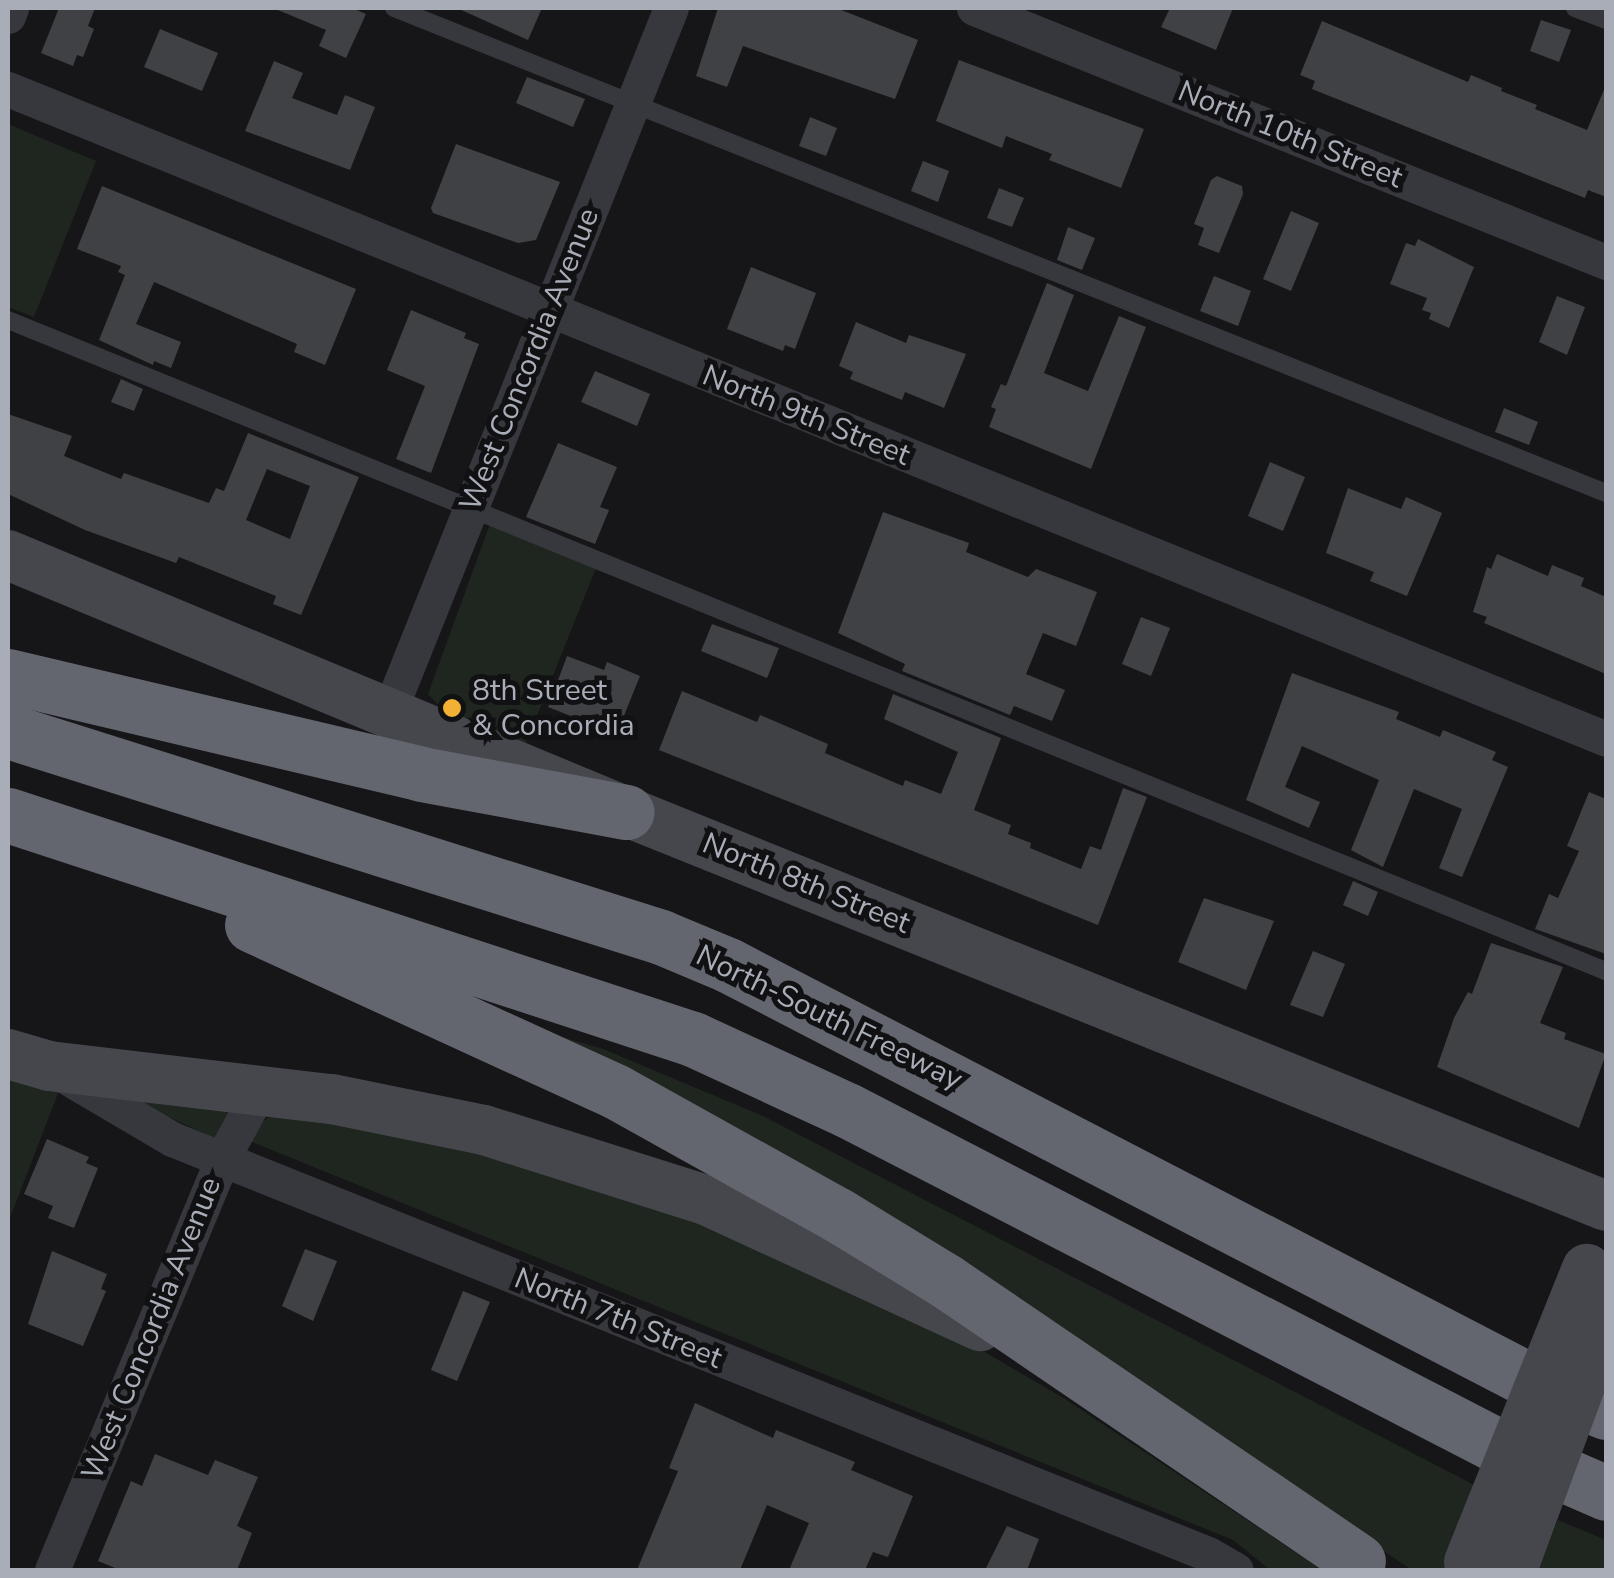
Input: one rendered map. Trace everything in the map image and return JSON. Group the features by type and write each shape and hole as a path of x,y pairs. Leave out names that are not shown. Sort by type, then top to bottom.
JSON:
{"highway":[{"path":"8,676 421,774 628,812"},
{"name":"North-South Freeway","path":"8,731 611,921 728,964 1532,1380 1606,1412"},
{"path":"8,815 615,1091 946,1280 1364,1567"},
{"path":"8,815 694,1038 847,1110 1494,1444 1606,1493"}],"street":[{"path":"8,16 11,8"},
{"name":"West Concordia Avenue","path":"389,712 671,8"},
{"name":"North 10th Street","path":"974,8 1606,262"},
{"name":"North 9th Street","path":"8,89 549,312 1604,731"},
{"name":"North 8th Street","path":"8,555 628,812 1606,1206"},
{"path":"28,1060 408,1112 592,1160 788,1234 1066,1366"},
{"name":"North 7th Street","path":"28,1060 128,1116 222,1159 1208,1554 1236,1570"},
{"name":"West Concordia Avenue","path":"52,1570 222,1159 259,1091"},
{"path":"1482,1568 1606,1216"},
{"path":"1482,1568 1606,1316"}],"lane":[{"path":"394,8 1606,493"},
{"path":"1575,8 1606,20"},
{"path":"8,320 1606,971"}],"shaded area":[{"path":"8,124 96,161 34,317 8,307"},
{"path":"490,524 596,568 526,743 441,708 428,694"},
{"path":"511,1022 603,1049 763,1116 1478,1487 1445,1570 1412,1570 1079,1347"},
{"path":"8,1078 59,1091 8,1223"},
{"path":"135,1101 232,1109 216,1139"},
{"path":"278,1111 382,1126 640,1196 942,1327 1065,1399 1322,1570 1270,1570 1233,1540 252,1142 252,1129"},
{"path":"1558,1520 1606,1540 1606,1570 1537,1570"}],"building":[{"path":"59,8 95,8 88,26 94,29 83,57 77,55 73,66 41,53"},
{"path":"273,8 352,8 366,14 346,58 319,46 326,30"},
{"path":"457,8 542,8 528,40"},
{"path":"718,8 836,8 918,40 895,99 743,46 727,87 696,76"},
{"path":"1170,8 1233,8 1216,50 1161,27"},
{"path":"1541,20 1571,30 1559,62 1530,51"},
{"path":"1322,21 1468,82 1471,75 1537,105 1535,109 1587,130 1606,85 1606,197 1588,190 1585,198 1312,89 1315,81 1300,75"},
{"path":"160,29 218,53 202,91 144,67"},
{"path":"959,60 1144,129 1121,188 1049,160 1052,154 1006,136 1002,148 936,121"},
{"path":"274,61 303,73 292,98 337,115 345,95 375,107 350,170 245,131"},
{"path":"527,77 585,99 573,127 516,103"},
{"path":"810,117 837,128 826,156 799,146"},
{"path":"456,144 560,182 536,240 518,243 433,213 431,208"},
{"path":"923,161 949,171 938,202 911,191"},
{"path":"1217,176 1242,186 1243,194 1219,253 1198,245 1204,228 1194,224 1211,180"},
{"path":"102,186 356,289 325,365 294,352 297,344 154,282 136,324 181,342 171,368 154,361 153,365 99,340 125,275 118,272 121,266 77,249"},
{"path":"999,188 1024,198 1012,227 987,218"},
{"path":"1291,211 1319,223 1291,291 1263,279"},
{"path":"1068,227 1095,238 1082,270 1057,260"},
{"path":"1418,239 1474,267 1449,328 1429,319 1431,313 1422,310 1427,298 1390,284 1406,243 1415,246"},
{"path":"751,267 816,293 795,349 785,345 783,351 727,329"},
{"path":"1214,276 1251,291 1238,326 1200,311"},
{"path":"1047,283 1074,295 1044,373 1088,391 1119,316 1146,327 1091,469 989,427 996,409 991,407 1001,384 1006,386"},
{"path":"1557,296 1585,307 1567,355 1539,342"},
{"path":"411,310 466,333 464,338 479,344 431,473 396,459 425,386 387,370"},
{"path":"856,322 906,343 909,335 966,354 944,408 905,392 902,400 850,379 853,372 839,366"},
{"path":"595,371 650,394 637,426 581,402"},
{"path":"121,379 143,389 134,411 111,402"},
{"path":"1504,408 1538,422 1529,445 1495,432"},
{"path":"8,414 72,436 64,456 121,479 124,473 209,503 216,488 224,491 248,433 359,477 301,615 273,604 276,596 179,557 176,563 85,530 8,494","holes":["267,469 310,486 290,539 246,520"]},
{"path":"558,443 617,467 600,507 609,510 595,544 526,517"},
{"path":"1270,462 1305,477 1283,531 1248,516"},
{"path":"1348,488 1401,509 1406,497 1442,513 1407,596 1370,581 1374,572 1326,553"},
{"path":"883,512 969,543 966,552 1028,577 1036,569 1097,592 1076,646 1043,633 1026,674 1065,690 1052,721 1014,706 1010,715 902,671 905,664 838,633"},
{"path":"1497,554 1548,576 1552,565 1584,578 1581,586 1606,597 1606,674 1484,623 1487,617 1473,612 1487,567 1491,569"},
{"path":"1141,617 1170,628 1151,676 1122,664"},
{"path":"712,624 779,648 767,678 701,651"},
{"path":"567,656 604,670 607,662 640,676 619,728 606,723 604,729 548,707"},
{"path":"1292,673 1399,712 1396,719 1440,737 1443,730 1496,752 1492,760 1508,767 1462,877 1439,868 1462,809 1414,789 1383,867 1351,850 1379,780 1302,746 1285,787 1320,802 1309,828 1246,800"},
{"path":"682,691 757,722 760,715 828,744 825,753 903,786 905,780 941,794 958,752 884,719 893,694 1001,738 974,810 1011,825 1008,834 1031,843 1030,848 1081,869 1090,846 1101,850 1123,788 1147,797 1098,925 659,750"},
{"path":"1589,792 1606,799 1606,954 1535,929 1549,894 1558,898 1579,851 1567,846"},
{"path":"1353,881 1378,892 1368,916 1343,905"},
{"path":"1204,898 1274,921 1246,990 1178,962"},
{"path":"1491,943 1563,967 1540,1023 1566,1033 1564,1039 1606,1054 1579,1128 1437,1067 1454,1018 1468,992 1472,994"},
{"path":"1313,951 1345,964 1323,1017 1290,1005"},
{"path":"47,1139 89,1157 86,1163 98,1168 74,1228 48,1218 53,1206 24,1194"},
{"path":"305,1249 337,1261 313,1321 282,1306"},
{"path":"52,1251 107,1274 101,1289 106,1291 83,1346 28,1324"},
{"path":"463,1291 490,1302 457,1381 431,1370"},
{"path":"695,1403 773,1438 776,1430 855,1462 851,1470 913,1496 888,1557 873,1552 865,1570 789,1570 809,1523 767,1505 740,1570 637,1570 678,1471 669,1468"},
{"path":"155,1454 208,1475 215,1460 258,1477 237,1526 252,1533 237,1570 120,1570 98,1561 131,1481 142,1486"},
{"path":"1007,1526 1039,1539 1027,1570 985,1570"}],"place":[{"name":"8th Street & Concordia","path":"452,708"}]}
